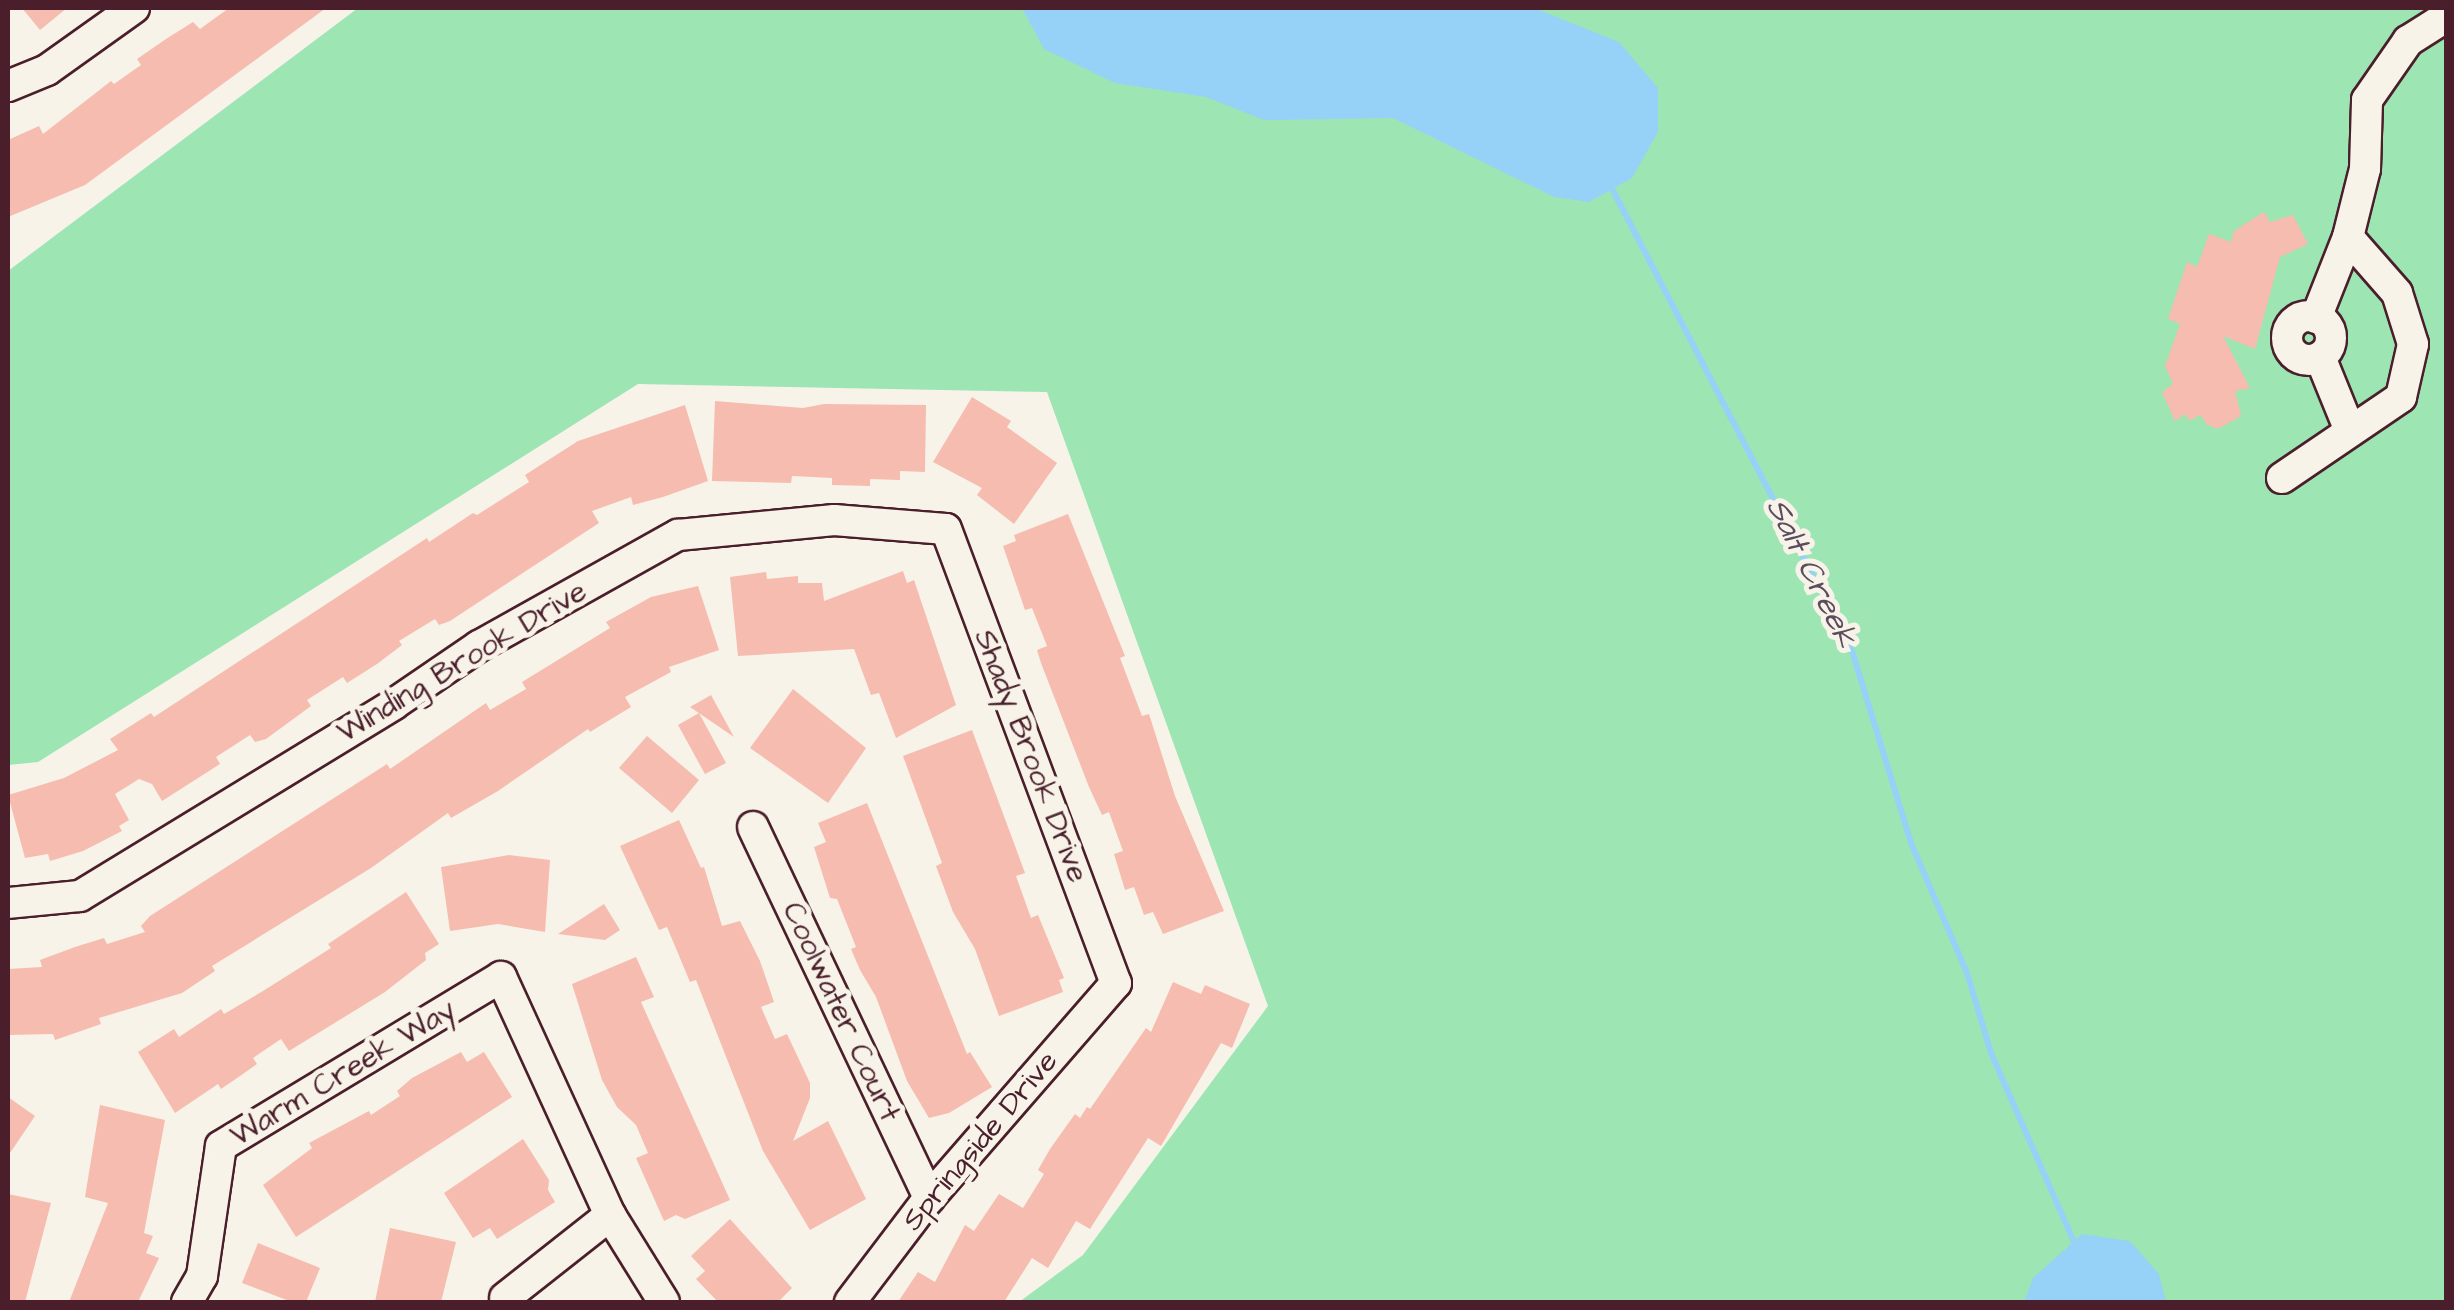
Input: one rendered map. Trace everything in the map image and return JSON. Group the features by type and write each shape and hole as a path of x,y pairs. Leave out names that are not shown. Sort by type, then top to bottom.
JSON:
{"street":[{"path":"8,86 47,70 134,8"},
{"path":"2350,432 2320,357 2300,358 2287,341 2296,321 2316,318 2348,237 2365,169 2367,100 2408,41 2446,17"},
{"path":"2282,478 2400,397 2412,344 2397,293 2348,237"},
{"name":"Winding Brook Drive","path":"8,903 80,896 394,704 478,646 678,535 834,520 946,529"},
{"name":"Shady Brook Drive","path":"946,529 1116,982"},
{"name":"Coolwater Court","path":"753,827 929,1198"},
{"name":"Warm Creek Way","path":"187,1302 202,1276 221,1146 500,977 610,1216"},
{"name":"Springside Drive","path":"850,1302 929,1198 1116,982"},
{"path":"505,1298 610,1216 664,1302"}],"green space":[{"path":"358,8 2446,8 2446,1302 1019,1302 1083,1255 1268,1006 1047,392 638,384 38,762 8,765 8,271"}],"water":[{"path":"1022,8 1534,8 1619,42 1658,88 1658,132 1632,178 1589,202 1554,197 1393,118 1264,120 1206,97 1115,83 1044,49"},
{"path":"2082,1234 2130,1241 2159,1274 2166,1302 2024,1302 2033,1278"}],"building":[{"path":"22,8 67,8 40,30"},
{"path":"229,8 326,8 85,185 8,217 8,140 39,126 43,134 111,81 114,84 141,65 137,59 166,39 193,22 200,29"},
{"path":"2264,212 2270,222 2293,215 2308,244 2280,257 2255,349 2223,336 2250,388 2235,391 2241,416 2218,429 2206,424 2201,415 2189,421 2186,414 2175,421 2162,392 2173,384 2165,366 2180,324 2168,319 2187,262 2197,267 2209,234 2231,242 2234,231"},
{"path":"972,397 1011,421 1007,427 1057,463 1014,524 977,495 982,488 933,462"},
{"path":"715,401 803,408 824,404 926,405 925,472 900,471 900,480 870,479 870,486 832,485 832,478 792,476 791,483 712,481"},
{"path":"685,405 708,481 633,505 631,497 592,511 599,523 450,621 439,625 435,619 399,641 402,645 347,683 343,677 307,700 311,706 266,739 255,742 250,735 216,757 220,764 162,801 152,784 139,779 115,794 129,820 119,826 122,831 83,851 50,861 48,854 25,858 8,795 64,778 118,750 110,739 151,713 154,717 427,538 429,542 529,482 525,475 578,441"},
{"path":"1068,514 1125,656 1120,658 1142,716 1149,714 1175,796 1224,911 1163,934 1153,912 1144,915 1134,887 1125,890 1114,854 1123,851 1109,812 1102,815 1089,787 1037,650 1047,646 1032,608 1025,610 1003,546 1016,541 1014,535"},
{"path":"903,571 907,583 914,580 956,705 896,738 879,693 871,695 854,649 738,656 730,577 766,572 767,579 798,576 798,583 822,583 824,601"},
{"path":"698,586 719,650 669,667 671,672 625,697 631,707 590,732 588,729 498,791 451,818 448,813 371,868 212,966 215,971 182,993 99,1018 101,1024 55,1040 53,1034 8,1035 8,969 42,967 40,960 75,947 104,938 107,944 145,932 141,926 150,916 387,764 390,769 486,703 490,710 526,689 522,682 610,628 606,622 651,597"},
{"path":"793,689 866,748 828,803 750,748"},
{"path":"711,695 734,737 690,707"},
{"path":"699,713 726,763 705,774 678,725"},
{"path":"972,730 1025,873 1016,876 1031,918 1038,915 1064,978 1059,980 1063,992 999,1016 975,949 953,912 936,866 942,863 903,756"},
{"path":"647,736 699,780 672,813 619,768"},
{"path":"867,803 967,1054 970,1052 992,1087 949,1113 929,1118 907,1081 876,997 851,949 856,947 837,899 830,898 814,847 826,842 818,823"},
{"path":"679,820 701,868 704,867 722,926 740,921 760,961 774,1002 761,1007 775,1039 787,1034 810,1083 810,1098 793,1141 828,1121 866,1199 810,1230 763,1151 696,980 690,982 667,927 659,930 620,846"},
{"path":"509,855 550,860 545,932 498,924 450,931 441,867"},
{"path":"406,892 439,944 425,953 426,960 385,992 289,1051 281,1039 253,1058 257,1064 240,1076 221,1089 218,1084 175,1113 138,1052 174,1029 179,1037 221,1009 224,1014 263,991 331,948 328,944"},
{"path":"604,904 620,930 605,940 558,934"},
{"path":"636,957 654,997 641,1002 730,1200 685,1219 676,1215 664,1221 636,1158 648,1153 636,1125 617,1107 602,1080 572,984"},
{"path":"1173,982 1201,994 1205,985 1250,1004 1232,1048 1221,1043 1161,1146 1148,1138 1090,1229 1076,1221 1048,1268 1032,1258 1004,1302 898,1302 918,1272 935,1282 965,1225 974,1231 999,1194 1023,1208 1044,1174 1038,1170 1050,1149 1075,1114 1080,1118 1087,1107 1090,1109 1146,1028 1151,1032"},
{"path":"461,1052 467,1062 484,1052 512,1097 296,1237 263,1185 312,1148 309,1143 369,1111 371,1115 400,1096 397,1091 412,1078"},
{"path":"8,1097 35,1116 8,1156"},
{"path":"100,1105 165,1120 144,1233 153,1236 146,1253 159,1258 138,1302 69,1302 108,1203 85,1197"},
{"path":"523,1139 549,1180 548,1190 555,1202 497,1239 490,1228 473,1238 444,1193"},
{"path":"8,1194 51,1203 25,1302 8,1300"},
{"path":"730,1219 792,1288 778,1302 718,1302 696,1279 705,1271 691,1256"},
{"path":"390,1228 456,1242 441,1302 375,1302"},
{"path":"258,1243 320,1268 306,1302 292,1302 242,1283"}],"waterway":[{"name":"Salt Creek","path":"1608,181 1852,651 1911,843 1967,973 1991,1053 2076,1247"}]}
